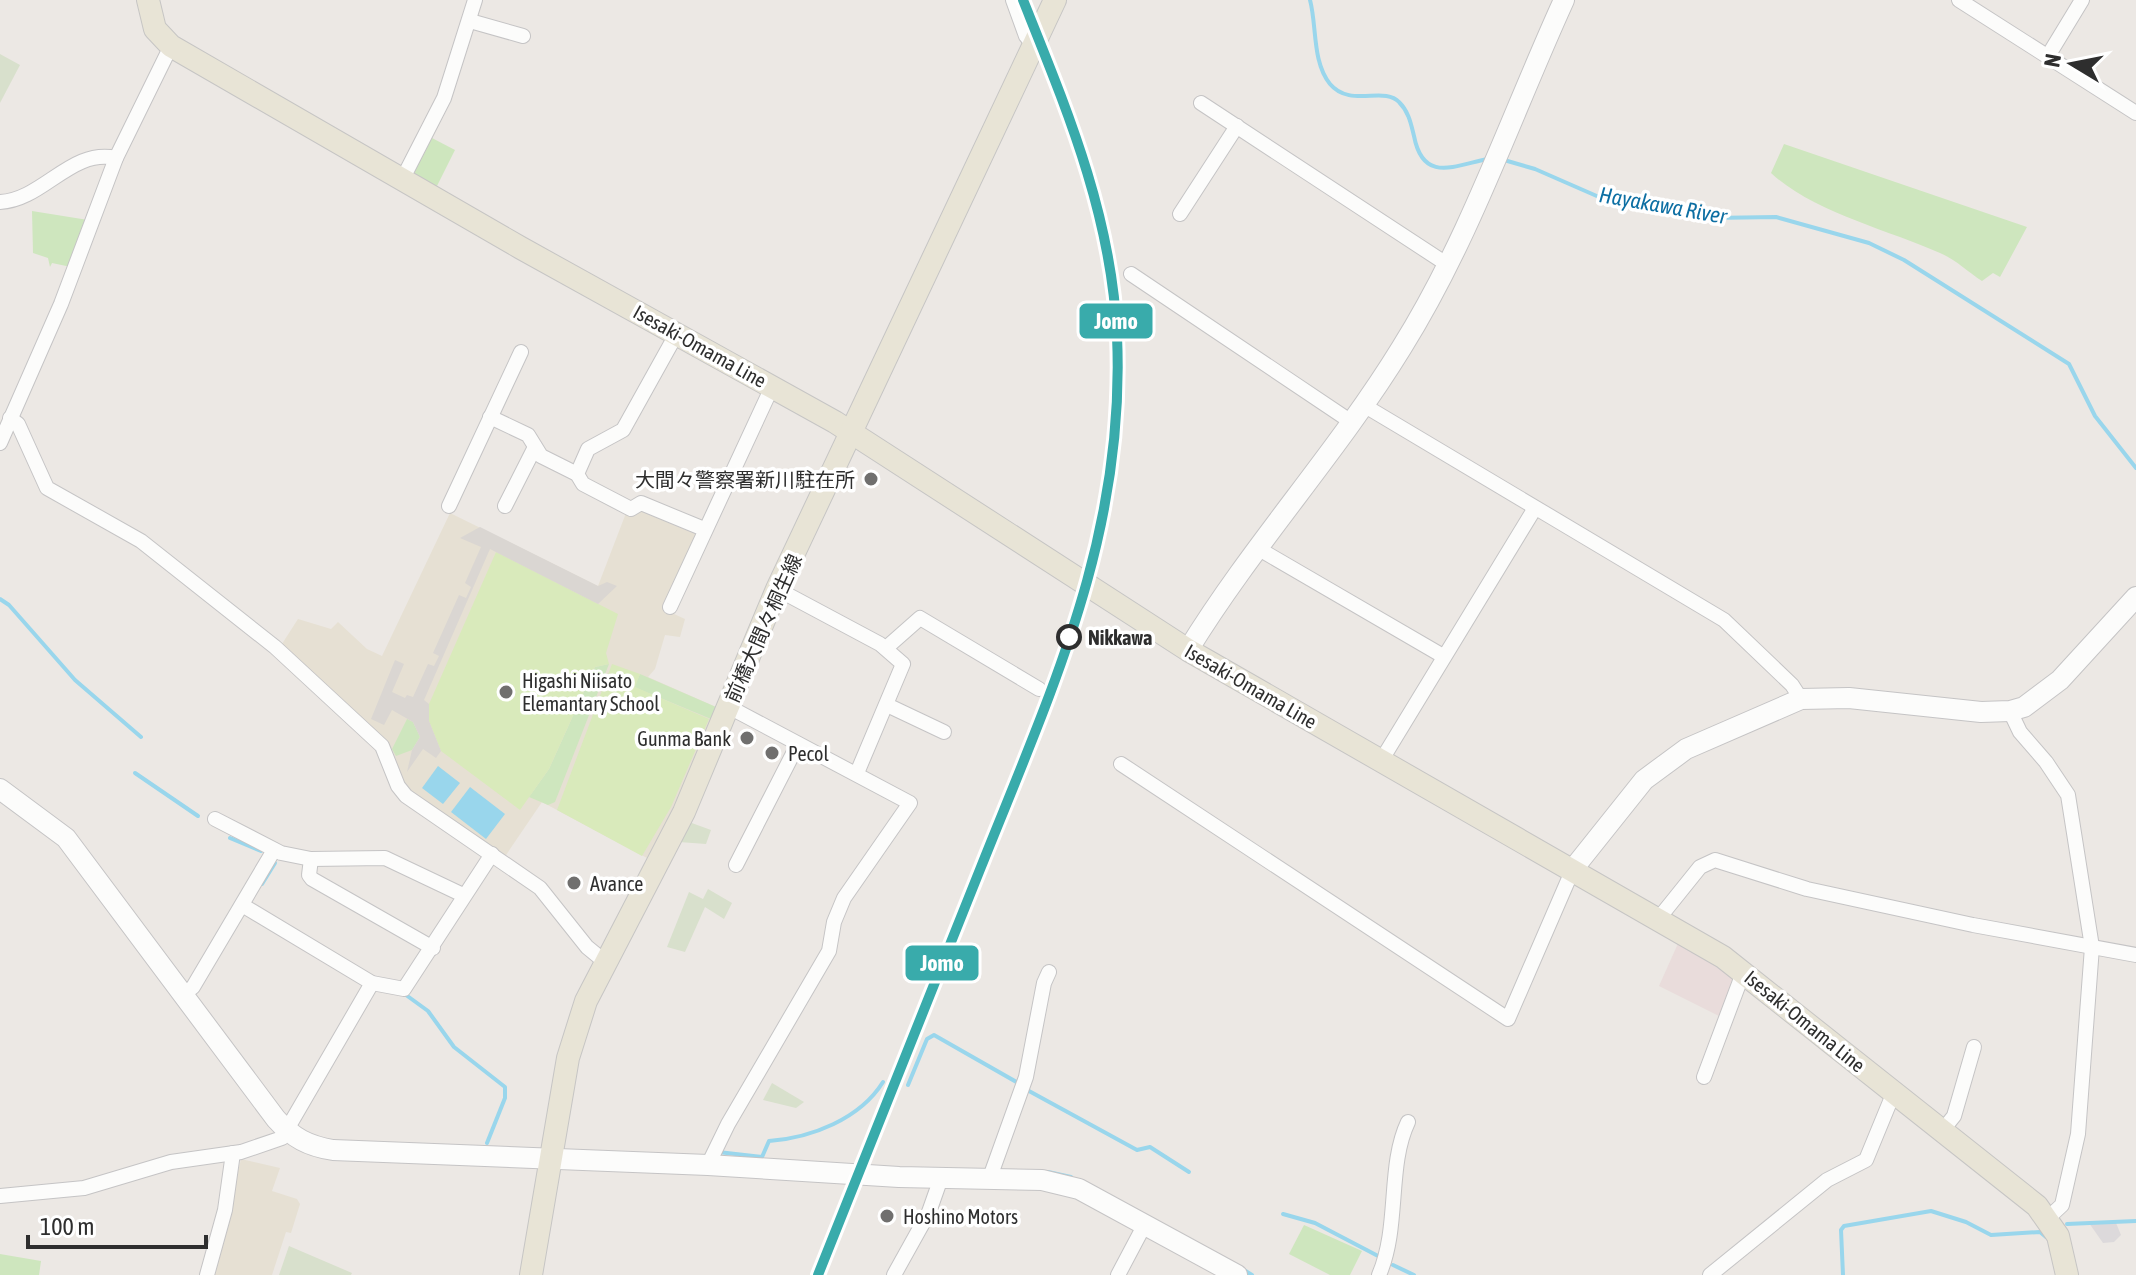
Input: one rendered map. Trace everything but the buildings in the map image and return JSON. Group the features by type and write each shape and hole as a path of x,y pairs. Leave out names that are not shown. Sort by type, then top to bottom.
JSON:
{"main road":[{"name":"Isesaki-Omama Line","path":"148,0 155,29 171,46 852,432 1188,650 1659,918 1746,974 2048,1218 2061,1244 2067,1275"},
{"name":"前橋大間々桐生線","path":"531,1275 575,1028 604,961 673,835 777,589 1055,0"}],"street":[{"path":"403,178 444,98 475,0"},
{"path":"1013,0 1026,36 1034,46"},
{"path":"1188,650 1222,595 1365,406 1448,265 1491,174 1564,0"},
{"path":"1959,0 2136,113"},
{"path":"2048,56 2082,0"},
{"path":"470,21 523,36"},
{"path":"0,443 66,291 116,158 171,46"},
{"path":"1201,103 1448,265"},
{"path":"1180,214 1237,126"},
{"path":"0,202 25,196 85,160 116,158"},
{"path":"1131,274 1353,423"},
{"path":"577,474 588,449 623,430 677,333"},
{"path":"449,506 521,352"},
{"path":"670,607 772,387"},
{"path":"1365,406 1724,620 1792,685 1801,699"},
{"path":"490,417 528,435 541,456 577,474 583,484 631,509 641,503 704,529"},
{"path":"10,418 18,424 47,488 113,523 209,592 382,746 390,758 394,778 406,796 540,888 587,947 604,961"},
{"path":"505,506 535,447"},
{"path":"1381,761 1535,508"},
{"path":"1259,549 1443,656"},
{"path":"777,589 886,648 901,660 903,668 857,773"},
{"path":"1121,764 1508,1019 1573,869 1644,780 1665,761 1713,736 1801,699 1849,698 2010,711 2049,691 2136,597"},
{"path":"886,648 920,618 1039,689"},
{"path":"887,705 944,732"},
{"path":"708,1165 728,1124 829,951 834,922 844,898 910,803 729,707"},
{"path":"2010,711 2020,732 2059,779 2068,795 2092,947 2078,1134 2062,1205 2048,1218"},
{"path":"736,865 798,744"},
{"path":"0,789 66,838 288,1132 308,1145 333,1150 552,1161 1042,1180 1068,1185 1237,1275"},
{"path":"215,819 274,850 311,859 385,858 463,895"},
{"path":"184,994 193,987 274,850"},
{"path":"242,905 372,983 393,989 408,988 463,895 492,854"},
{"path":"311,859 309,875 312,879 433,948"},
{"path":"1659,918 1700,867 1715,860 1807,889 2136,955"},
{"path":"989,1180 1026,1077 1044,983 1049,972"},
{"path":"1704,1077 1740,981 1746,974"},
{"path":"0,1196 84,1188 171,1162 233,1153 277,1140 288,1132 372,983"},
{"path":"1942,1131 1954,1116 1974,1047"},
{"path":"1710,1275 1827,1180 1866,1160 1894,1092"},
{"path":"1379,1275 1388,1256 1401,1151 1408,1122"},
{"path":"207,1275 225,1210 233,1153"},
{"path":"894,1275 929,1212 941,1178"},
{"path":"1118,1275 1145,1224"}],"shaded area":[{"name":"Higashi Niisato Elemantary School","path":"638,510 705,538 674,614 685,619 680,637 665,635 655,669 648,677 716,707 674,807 647,858 542,802 504,858 405,786 392,749 280,647 298,619 331,629 338,622 367,649 382,656 450,513 598,586 626,513"},
{"path":"480,527 598,586 607,582 617,586 598,604 490,549 424,700 429,704 429,721 441,751 436,758 423,749 407,772 412,750 420,737 413,722 392,710 384,725 371,719 395,660 404,664 392,692 405,698 407,695 413,697 428,664 434,666 439,656 433,653 459,595 466,598 471,587 465,583 481,547 460,538"},
{"path":"1680,939 1737,979 1723,1018 1659,986"},
{"path":"241,1159 280,1168 272,1191 297,1199 300,1204 291,1233 286,1232 272,1275 213,1275"},
{"path":"2089,1223 2116,1223 2121,1235 2114,1242 2103,1243"}],"green space":[{"path":"0,54 20,65 0,103"},
{"path":"432,138 455,150 435,190 410,176"},
{"path":"1784,144 2027,227 2000,277 1993,273 1982,281 1946,256 1829,209 1788,187 1771,173"},
{"path":"32,211 88,220 71,267 52,263 50,267 48,258 33,253"},
{"path":"496,552 618,614 606,653 609,664 595,667 549,769 520,810 441,751 429,721 429,704"},
{"path":"609,664 555,802 548,805 529,797 549,769 595,667"},
{"path":"612,664 640,674 635,687 709,719 671,807 642,856 557,810"},
{"path":"640,674 716,707 711,719 634,687"},
{"path":"407,719 413,722 420,737 412,750 396,756 392,749"},
{"path":"689,822 711,830 706,844 679,842"},
{"path":"708,889 732,903 724,919 705,907 685,952 667,947 689,892 703,899"},
{"path":"772,1083 804,1102 796,1108 763,1100"},
{"path":"1304,1225 1362,1251 1350,1275 1330,1275 1289,1254"},
{"path":"289,1246 352,1273 279,1275"},
{"path":"0,1254 41,1261 39,1275 0,1275"}],"water":[{"path":"438,766 460,783 443,804 422,788"},
{"path":"470,787 505,814 486,839 451,812"}],"waterway":[{"name":"Hayakawa River","path":"1310,0 1320,65 1330,84 1347,95 1385,96 1399,102 1409,118 1418,151 1432,166 1452,167 1487,159"},
{"name":"Hayakawa River","path":"1504,160 1535,169 1599,197 1712,218 1776,217 1869,243 1904,260 2069,364 2095,416 2136,468"},
{"path":"0,599 9,605 75,680 141,737"},
{"path":"135,773 198,816"},
{"path":"230,838 261,851"},
{"path":"262,884 275,863"},
{"path":"406,995 428,1011 454,1047 505,1087 505,1098 487,1143"},
{"path":"908,1085 927,1039 934,1035 1020,1084"},
{"path":"718,1152 762,1157 769,1141 817,1131 848,1116 883,1082"},
{"path":"1029,1091 1137,1150 1150,1147 1189,1172"},
{"path":"1048,1172 1071,1177"},
{"path":"1843,1275 1841,1230 1844,1226 1931,1211 1966,1222 1991,1235 2040,1232 2046,1237"},
{"path":"1283,1214 1315,1223 1380,1257"},
{"path":"2067,1224 2136,1221"},
{"path":"1393,1265 1414,1275"},
{"path":"1244,1270 1252,1275"}],"transit line":[{"name":"Jomo","path":"818,1275 1058,673 1097,544 1110,477 1117,408 1117,336 1106,248 1085,164 1023,0"}],"place":[{"name":"大間々警察署新川駐在所","path":"871,479"},
{"name":"Nikkawa","path":"1069,637"},
{"name":"Higashi Niisato Elemantary School","path":"506,692"},
{"name":"Gunma Bank","path":"747,738"},
{"name":"Pecol","path":"772,753"},
{"name":"Avance","path":"574,883"},
{"name":"Hoshino Motors","path":"887,1216"}]}
